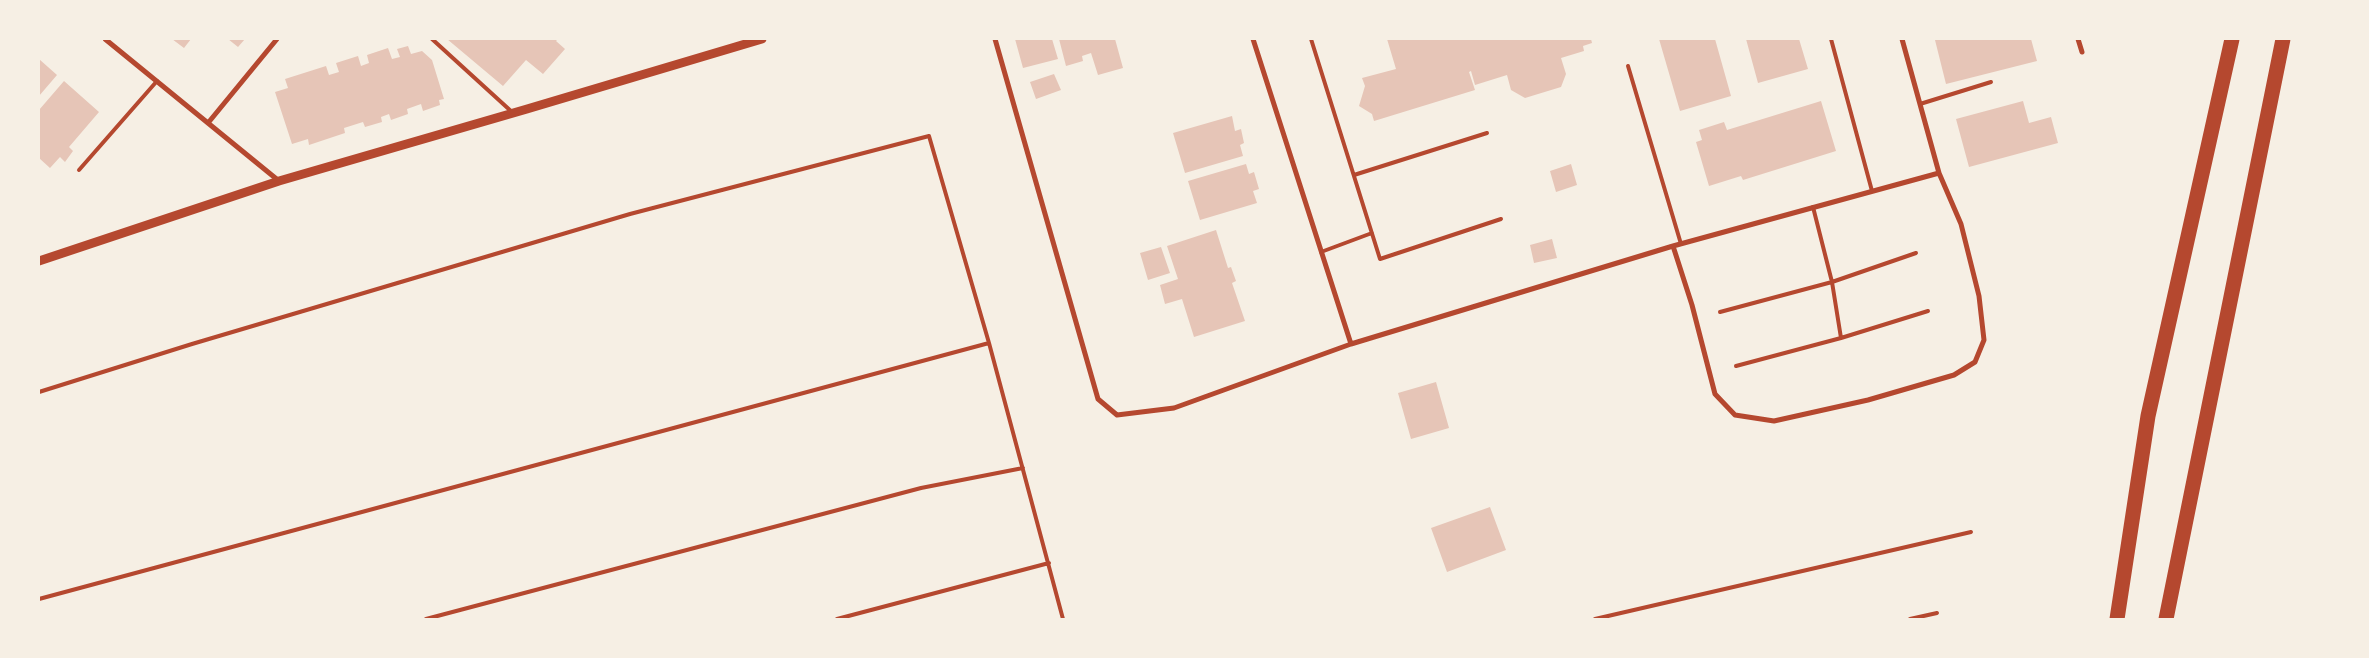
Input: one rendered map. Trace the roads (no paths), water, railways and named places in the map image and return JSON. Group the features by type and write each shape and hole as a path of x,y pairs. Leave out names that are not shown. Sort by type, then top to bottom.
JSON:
{"highway":[{"path":"2117,619 2148,416 2232,39"},
{"path":"2166,619 2283,39"}],"street":[{"path":"104,39 279,180"},
{"path":"208,123 277,39"},
{"path":"39,261 279,180 514,113 762,39"},
{"path":"994,39 1098,398 1117,415 1174,408 1351,344 1672,246 1939,173"},
{"path":"1253,39 1351,344"},
{"path":"1672,246 1692,305 1715,394 1734,415 1774,421 1868,400 1954,375 1975,362 1984,340 1979,296 1961,224 1939,173 1902,39"},
{"path":"2078,39 2082,52"}],"lane":[{"path":"432,39 514,113"},
{"path":"1311,39 1380,259 1501,219"},
{"path":"1831,39 1872,191"},
{"path":"1628,66 1680,244"},
{"path":"79,170 157,81"},
{"path":"1920,104 1991,82"},
{"path":"1354,175 1487,133"},
{"path":"39,392 201,341 630,214 930,136 989,344 1063,619"},
{"path":"1813,207 1832,282 1841,338"},
{"path":"1321,252 1372,233"},
{"path":"1720,312 1832,282 1916,253"},
{"path":"1736,366 1841,338 1928,311"},
{"path":"39,599 989,344"},
{"path":"426,619 921,488 1023,468"},
{"path":"1595,619 1972,532"},
{"path":"837,619 1049,563"},
{"path":"1910,619 1937,613"}]}
